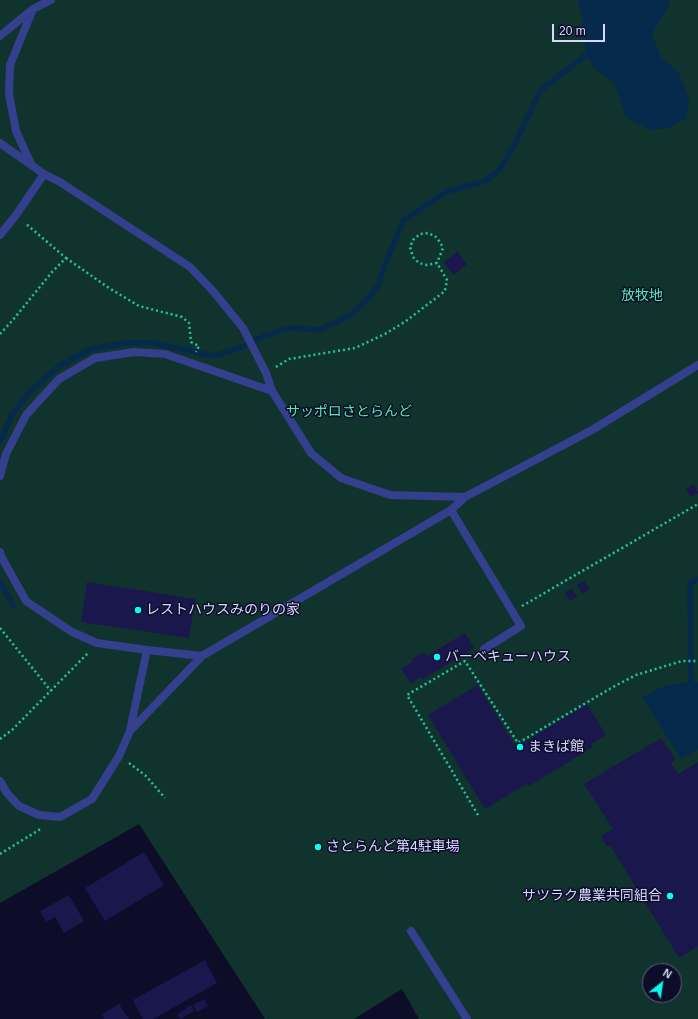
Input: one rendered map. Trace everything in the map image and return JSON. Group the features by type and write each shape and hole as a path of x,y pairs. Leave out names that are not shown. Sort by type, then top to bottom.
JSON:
{"lane":[{"path":"0,36 33,9 51,0"},
{"path":"32,166 16,131 9,94 10,65 33,9"},
{"path":"0,144 44,174 66,186 190,267 213,291 246,332 266,373 272,391 311,453 341,478 390,495 465,497"},
{"path":"0,235 16,215 44,174"},
{"path":"0,476 6,454 26,415 59,378 95,358 134,352 165,354 272,391"},
{"path":"130,731 202,656 451,510 465,497 592,430 698,365"},
{"path":"451,510 521,626 484,649"},
{"path":"0,552 26,601 72,632 97,643 202,656"},
{"path":"0,781 7,793 19,806 39,815 60,817 92,799 119,756 130,731 147,650"},
{"path":"412,931 467,1019"}],"path":[{"path":"16,215 66,258 109,288 139,306 182,317 189,322 191,342 199,346"},
{"path":"428,233 435,236 440,242 443,248 437,263 427,265 419,263 412,257 410,247 413,240 420,234 428,233"},
{"path":"0,334 52,272 66,258"},
{"path":"266,373 289,359 355,348 385,334 406,321 445,291 447,280 437,263"},
{"path":"513,611 698,504"},
{"path":"0,628 51,691"},
{"path":"0,739 12,730 97,643"},
{"path":"478,815 407,695 466,661 518,743 636,675 682,661 698,661"},
{"path":"119,756 146,776 165,798"},
{"path":"0,854 60,817"}],"green space":[{"name":"サッポロさとらんど","path":"0,0 698,0 698,1019 419,1019 402,989 354,1019 265,1019 139,824 0,903"}],"water":[{"path":"578,0 670,0 668,8 654,30 653,38 661,57 679,73 689,99 686,118 668,128 650,130 626,117 614,83 594,68 586,55 582,18"},
{"path":"691,682 698,683 698,749 681,759 642,697 664,686"}],"building":[{"path":"457,252 467,264 454,275 444,263"},
{"path":"694,484 698,493 690,497 686,489"},
{"path":"584,581 590,589 582,594 577,585"},
{"name":"レストハウスみのりの家","path":"87,582 195,599 189,638 81,622"},
{"path":"572,589 577,597 570,601 565,593"},
{"name":"バーベキューハウス","path":"465,633 474,648 422,680 420,677 411,684 401,668 412,663 412,659 424,652 427,656"},
{"name":"まきば館","path":"478,685 516,747 587,704 606,735 591,744 593,747 529,786 528,783 485,809 428,715"},
{"name":"サツラク農業共同組合","path":"661,738 675,759 671,763 678,774 698,762 698,946 679,958 610,845 607,847 601,836 613,829 584,784"},
{"path":"144,852 164,885 105,921 85,888"},
{"path":"69,895 84,921 64,933 55,917 46,922 40,911"},
{"path":"205,960 217,983 153,1019 143,1019 133,1000"},
{"path":"204,999 208,1006 197,1012 193,1005"},
{"path":"119,1004 129,1019 104,1019 102,1014"},
{"path":"191,1005 194,1011 180,1019 177,1014"}],"waterway":[{"path":"0,442 12,415 29,392 59,366 91,349 126,343 153,343 214,356 240,348 264,336 288,328 319,330 349,316 365,302 378,286 403,221 446,192 485,181 499,170 514,146 540,91 586,55"},
{"path":"691,682 690,583 698,579"},
{"path":"0,582 13,605"}],"place":[{"name":"レストハウスみのりの家","path":"138,610"},
{"name":"バーベキューハウス","path":"437,657"},
{"name":"まきば館","path":"520,747"},
{"name":"さとらんど第4駐車場","path":"318,847"},
{"name":"サツラク農業共同組合","path":"670,896"}],"park label":[{"name":"放牧地","path":"642,296"}]}
